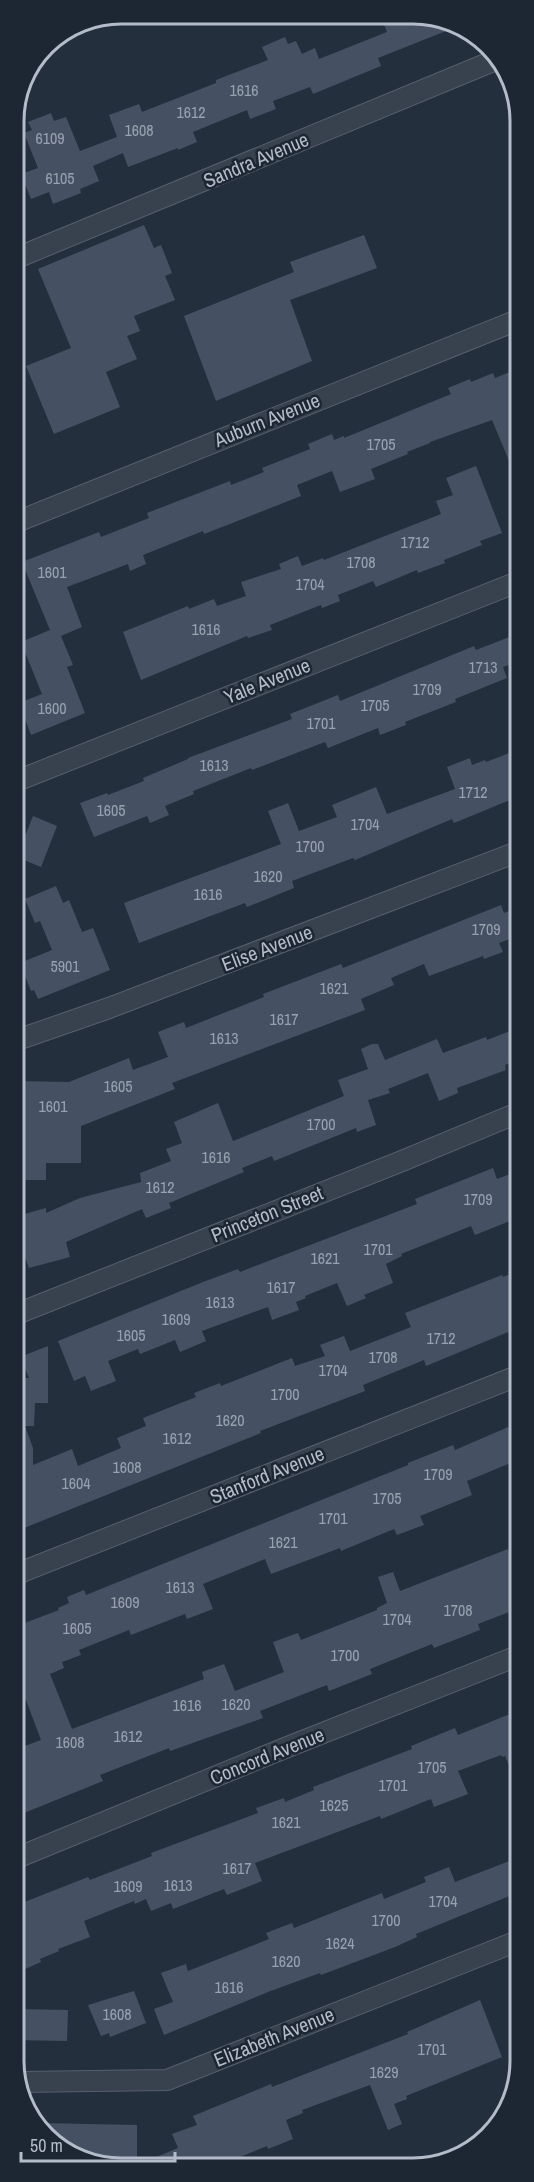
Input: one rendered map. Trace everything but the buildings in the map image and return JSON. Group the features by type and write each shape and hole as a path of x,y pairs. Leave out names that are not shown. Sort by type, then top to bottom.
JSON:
{"street":[{"name":"Sandra Avenue","path":"24,255 490,62"},
{"name":"Auburn Avenue","path":"24,519 510,323"},
{"name":"Yale Avenue","path":"24,778 510,585"},
{"name":"Elise Avenue","path":"24,1038 109,1008 510,855"},
{"name":"Princeton Street","path":"24,1311 391,1166 510,1116"},
{"name":"Stanford Avenue","path":"24,1571 510,1379"},
{"name":"Concord Avenue","path":"24,1856 295,1744 510,1659"},
{"name":"Elizabeth Avenue","path":"26,2082 167,2080 510,1944"}]}
